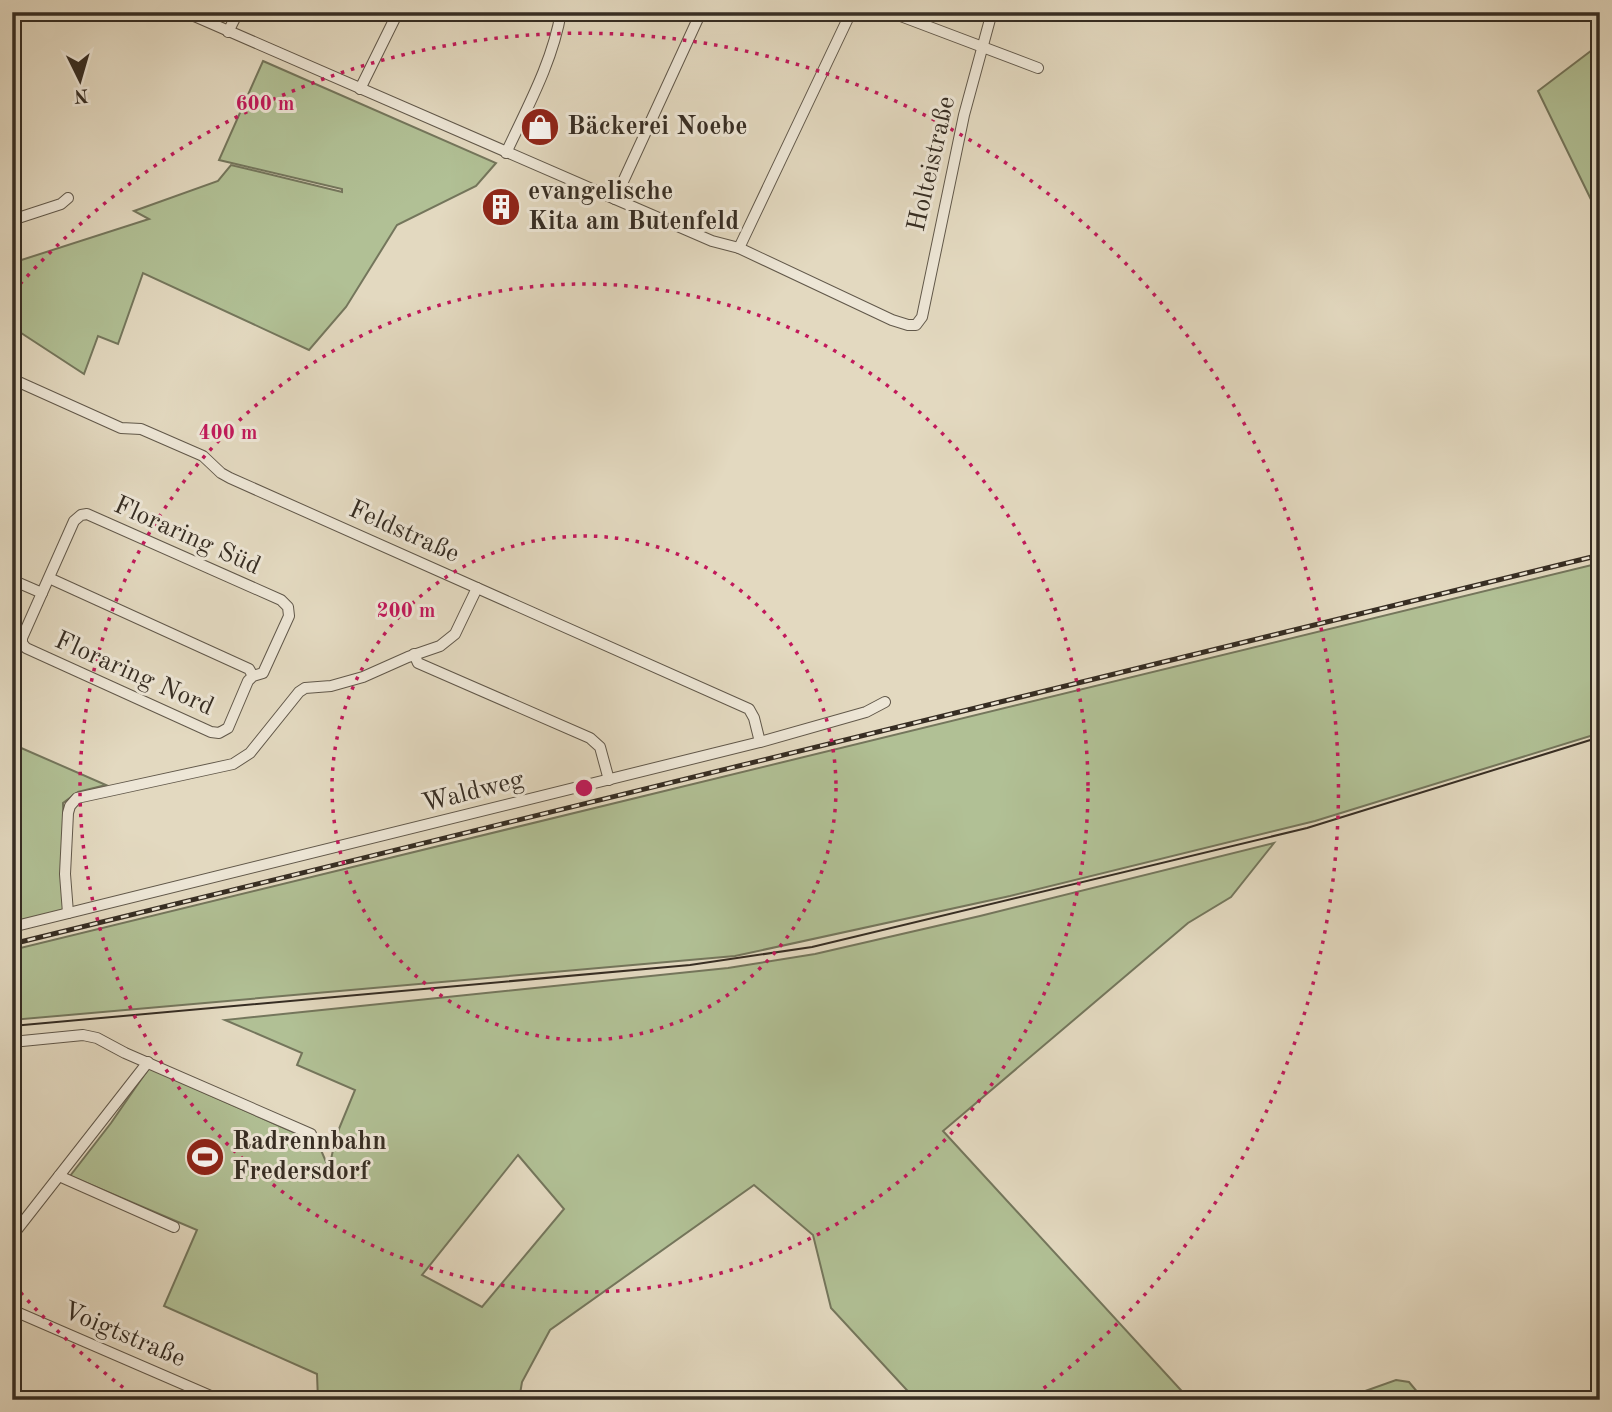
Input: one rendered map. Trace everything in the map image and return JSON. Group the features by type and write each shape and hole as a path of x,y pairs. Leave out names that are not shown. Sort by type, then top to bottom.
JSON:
{"street":[{"path":"185,12 615,200 712,241 739,248 850,12"},
{"path":"228,32 237,12"},
{"path":"360,89 398,12"},
{"path":"506,153 544,67 561,12"},
{"path":"615,200 701,12"},
{"path":"890,12 1038,68"},
{"name":"Holteistraße","path":"739,248 892,320 916,325 922,317 943,209 981,46 992,12"},
{"path":"12,220 61,204 68,198"},
{"name":"Feldstraße","path":"12,379 121,428 141,429 203,456 230,478 749,709 760,743"},
{"name":"Floraring Süd","path":"42,593 74,521 87,514 281,600 288,607 289,616 258,674"},
{"path":"49,578 258,674"},
{"path":"12,580 42,593"},
{"path":"68,914 65,874 68,813 76,798 233,764 250,753 299,692 363,677 414,654 440,646 455,634 477,588"},
{"name":"Floraring Nord","path":"42,593 22,638 26,648 211,732 219,733 228,728 248,681 258,674"},
{"path":"414,654 418,663 590,738 600,747 609,780"},
{"name":"Waldweg","path":"12,927 760,743 866,712 885,702"},
{"path":"12,1042 83,1035 97,1038 311,1134"},
{"path":"12,1236 148,1062"},
{"path":"59,1176 174,1227"},
{"name":"Voigtstraße","path":"12,1310 220,1400"}],"green space":[{"path":"1600,44 1600,218 1538,91"},
{"path":"263,61 496,163 476,186 397,225 346,307 309,350 143,273 118,344 98,336 84,374 12,327 12,263 149,219 134,211 218,181 231,165 342,192 342,189 219,160"},
{"path":"1600,563 1600,733 1315,821 1010,896 735,956 12,1020 12,950"},
{"path":"12,744 106,785 78,792 63,803 66,913 12,925"},
{"path":"1274,843 1231,897 1188,923 943,1131 1190,1400 916,1400 831,1308 813,1235 754,1185 550,1330 522,1382 519,1400 318,1400 317,1374 164,1306 197,1230 70,1176 149,1068 318,1143 329,1169 336,1136 355,1090 297,1065 302,1053 225,1020 728,968 815,954","holes":["518,1155 564,1209 482,1307 422,1275"]},
{"path":"1396,1380 1409,1382 1424,1400 1340,1400"}],"tram line":[{"path":"12,1026 690,965 812,947 1307,828 1600,737"}],"railway":[{"path":"12,944 1600,555"}],"place":[{"name":"Bäckerei Noebe","path":"540,127"},
{"name":"evangelische Kita am Butenfeld","path":"501,207"},
{"name":"Radrennbahn Fredersdorf","path":"205,1157"}]}
